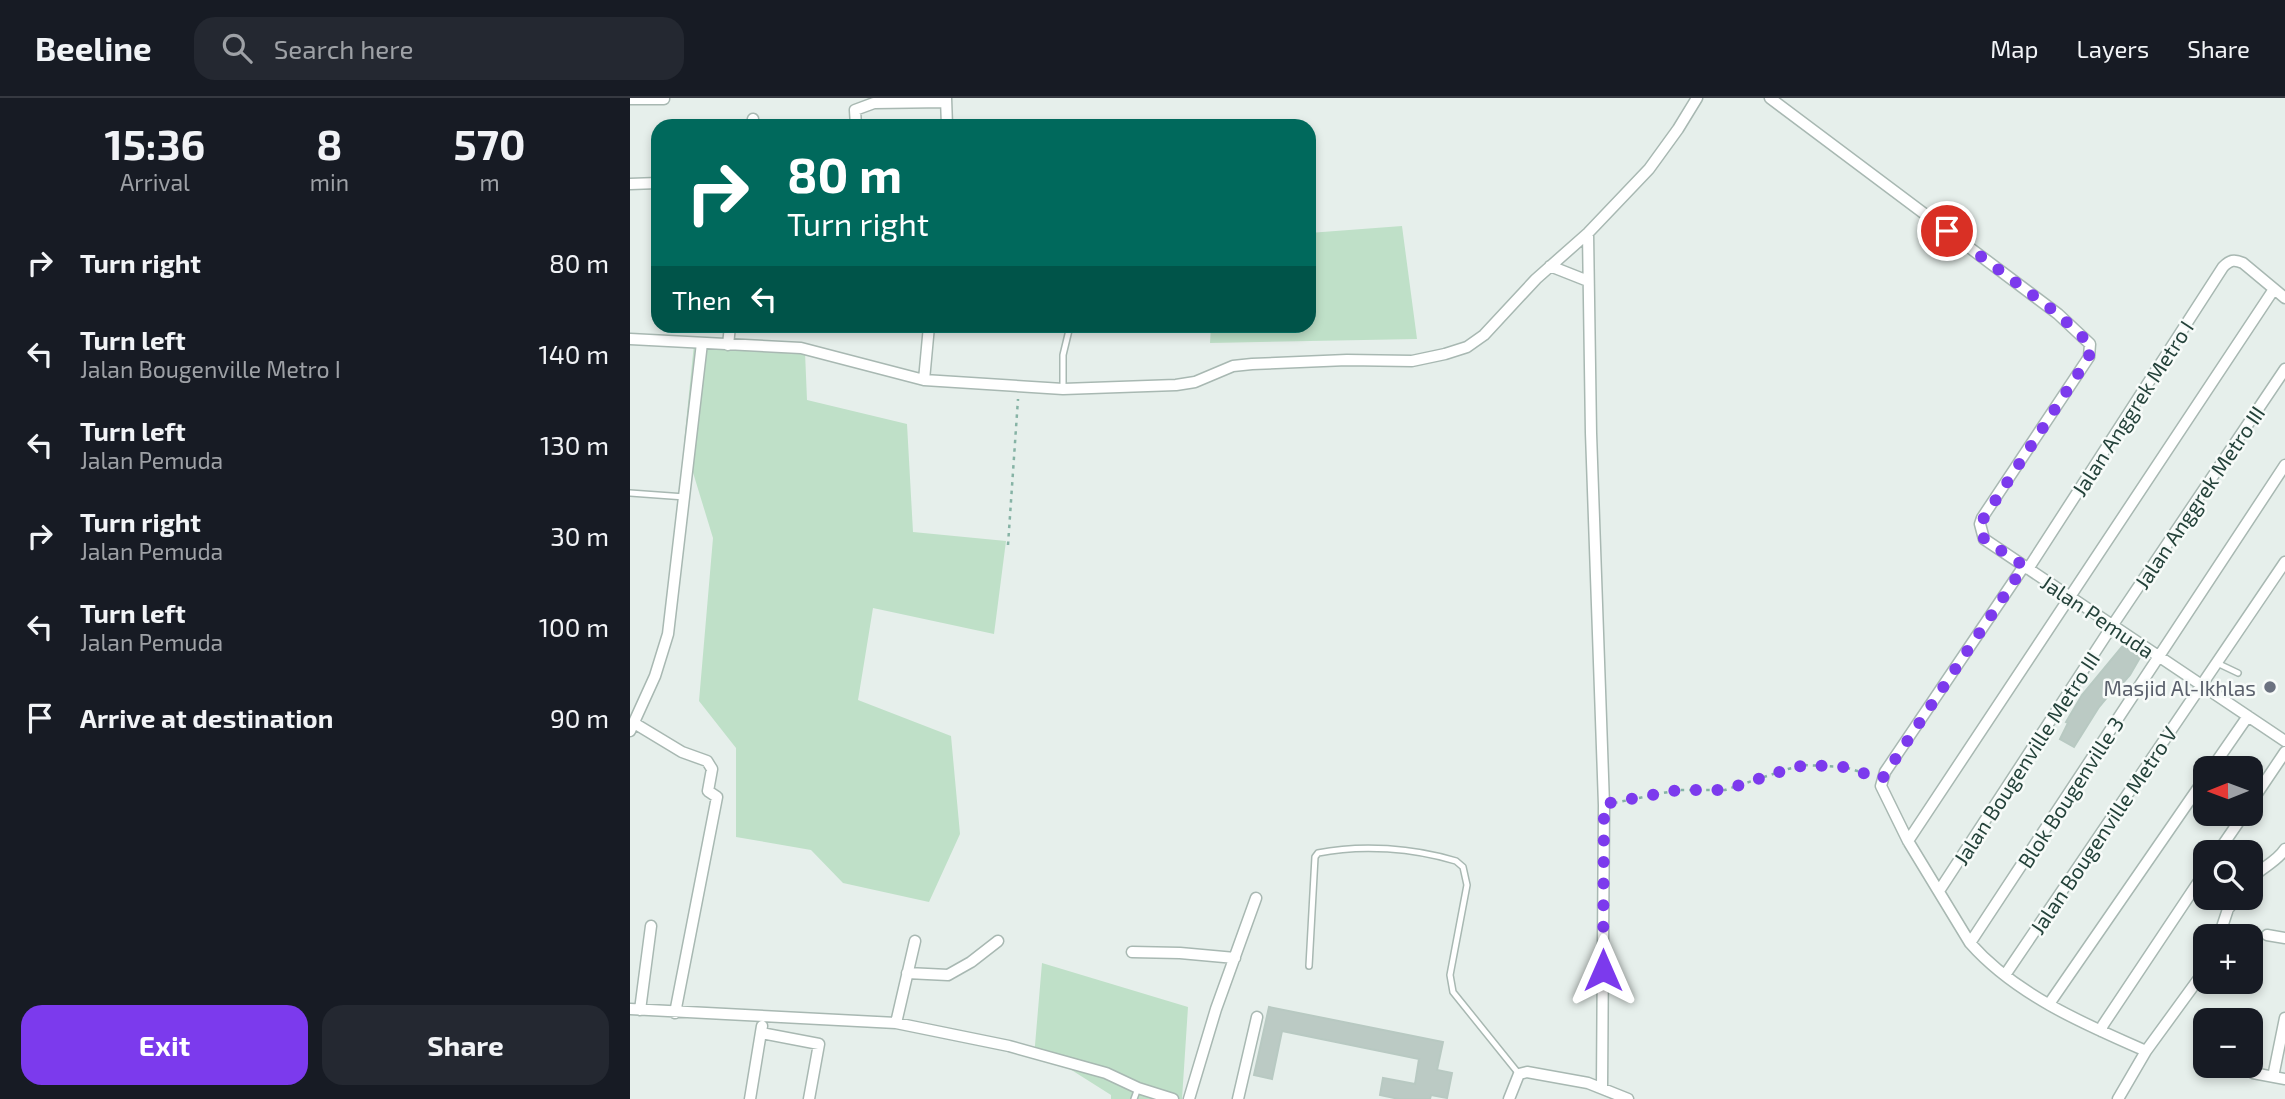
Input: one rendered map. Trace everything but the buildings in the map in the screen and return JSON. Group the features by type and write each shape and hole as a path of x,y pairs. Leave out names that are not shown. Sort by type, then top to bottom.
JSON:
{"street":[{"path":"630,339 802,348 924,380 1063,389 1176,385 1195,382 1233,366 1252,363 1412,361 1445,354 1467,347 1484,335 1550,266 1588,233 1654,163 1697,98"},
{"name":"Jalan Pemuda","path":"1770,98 2058,314 2090,344 2089,357 1980,524 1984,539 2285,741"},
{"path":"630,99 664,99"},
{"path":"856,119 855,110 874,103 946,100 947,119"},
{"path":"630,184 651,183"},
{"path":"1588,233 1604,804 1602,1087"},
{"name":"Jalan Anggrek Metro I","path":"2026,568 2223,267 2230,260 2244,263 2274,289"},
{"path":"1550,266 1588,281"},
{"path":"1908,841 2274,289 2285,298"},
{"path":"728,345 729,333"},
{"path":"924,380 928,333"},
{"path":"675,1013 717,797 708,791 712,773 707,761 682,752 632,727 655,676 668,634 702,343"},
{"name":"Jalan Anggrek Metro III","path":"2112,626 2285,369"},
{"name":"Blok Bougenville 3","path":"1970,943 2285,465"},
{"name":"Jalan Bougenville Metro V","path":"2006,975 2285,562"},
{"path":"2026,568 1882,779 1883,792 1908,841 1970,943 1981,955 2006,975 2070,1017 2146,1051"},
{"name":"Jalan Bougenville Metro III","path":"1939,891 2112,626"},
{"path":"2220,756 2248,716"},
{"path":"2263,785 2285,752"},
{"path":"2049,1004 2193,795"},
{"path":"2263,868 2278,859 2285,849"},
{"path":"2101,1031 2193,890"},
{"path":"1189,1099 1216,1009 1256,898"},
{"path":"651,926 635,1010 896,1023 1009,1046 1105,1073 1136,1093 1173,1099"},
{"path":"2267,935 2285,938"},
{"path":"896,1023 915,941"},
{"path":"907,973 948,975 971,962 998,941"},
{"path":"1132,951 1235,958"},
{"path":"2118,1099 2146,1051 2193,986"},
{"path":"750,1099 764,1017"},
{"path":"1238,1099 1257,1017"},
{"path":"2273,1077 2285,1018"},
{"path":"761,1033 819,1044 809,1099"},
{"path":"1508,1099 1519,1074 1527,1072 1602,1087 1628,1099"},
{"path":"2263,1075 2285,1079"}],"lane":[{"path":"1063,389 1063,355 1068,333"},
{"path":"630,493 685,497"},
{"path":"2217,663 2238,673"},
{"path":"1309,965 1315,857 1318,853 1397,849 1456,861 1463,867 1467,885 1450,985 1519,1074"}],"path":[{"path":"1008,545 1019,385"},
{"path":"1604,804 1678,790 1725,790 1805,765 1844,767 1882,779"}],"green space":[{"path":"1402,226 1417,339 1210,343 1211,333 1316,333 1316,232"},
{"path":"694,344 805,352 807,400 907,424 913,532 1006,541 994,634 873,608 858,700 951,736 960,834 929,902 843,883 811,850 736,837 736,748 699,701 713,538 684,443"},
{"path":"1042,963 1188,1007 1182,1099 1111,1099 1111,1095 1062,1064 1034,1057"}],"place":[{"name":"Masjid Al-Ikhlas","path":"2270,687"}],"route":[{"path":"1603,970 1604,804 1678,790 1725,790 1805,765 1844,767 1882,779 2024,566 1984,539 1980,524 2089,357 2090,344 2058,314 1947,231"}]}
